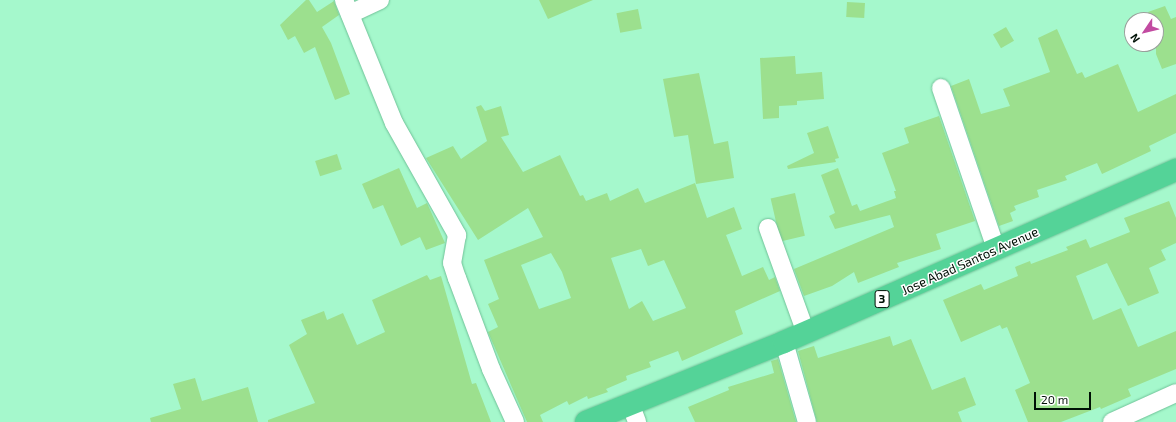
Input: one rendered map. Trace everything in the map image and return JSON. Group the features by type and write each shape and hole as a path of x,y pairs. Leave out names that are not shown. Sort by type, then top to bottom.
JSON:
{"highway":[{"name":"Jose Abad Santos Avenue","path":"586,422 634,414 784,342 1176,170"}],"street":[{"path":"380,0 347,7 394,123 457,235 452,262 491,369 515,422"},
{"path":"941,88 996,249"},
{"path":"768,228 806,333"},
{"path":"784,342 807,422"},
{"path":"1112,422 1176,393"}],"building":[{"path":"306,0 309,0 317,12 334,1 339,15 322,27 331,43 350,94 335,100 315,47 304,53 295,36 288,40 280,25"},
{"path":"539,0 593,0 548,19"},
{"path":"847,2 865,3 864,18 846,17"},
{"path":"1165,6 1171,19 1176,17 1176,64 1162,69 1156,52 1164,52 1164,12 1148,12"},
{"path":"638,9 642,29 620,33 616,13"},
{"path":"1006,27 1014,41 1001,48 993,34"},
{"path":"1057,29 1077,74 1082,72 1085,78 1118,64 1138,112 1176,94 1176,133 1149,146 1151,151 1102,174 1097,163 1065,176 1067,180 1037,190 1039,197 1014,206 1016,210 1010,213 1013,221 999,226 951,86 969,79 981,114 1010,106 1003,89 1050,72 1038,38"},
{"path":"795,56 796,74 822,72 824,99 797,101 797,105 779,106 779,118 763,119 760,58"},
{"path":"699,73 714,144 728,141 734,178 696,184 688,135 674,137 663,79"},
{"path":"481,105 485,111 501,106 509,135 501,137 523,172 560,155 580,196 583,195 586,201 607,193 610,201 638,188 645,203 695,183 707,218 734,207 742,229 726,235 742,276 763,267 769,280 775,277 780,291 735,311 743,334 682,361 678,351 649,362 651,367 626,376 627,380 606,389 608,392 588,399 587,396 569,405 567,401 540,415 543,422 527,422 488,332 498,327 488,304 499,299 484,260 543,237 528,208 478,240 426,158 453,146 461,159 487,141 476,107","holes":["641,249 648,266 664,260 686,308 653,321 642,301 629,309 611,258","551,253 562,272 571,298 539,309 521,265"]},
{"path":"939,116 975,221 936,234 941,249 897,263 899,267 858,283 854,272 832,286 804,296 794,269 894,227 890,215 835,229 829,216 835,213 821,175 838,168 852,206 857,204 860,211 896,198 894,191 896,191 882,153 909,143 904,128"},
{"path":"828,126 839,158 835,159 836,162 788,169 787,166 814,153 807,133"},
{"path":"337,154 342,169 320,176 315,161"},
{"path":"399,168 417,208 427,203 445,243 426,250 420,237 401,246 383,205 373,209 362,184"},
{"path":"795,193 805,236 781,241 771,199"},
{"path":"1169,201 1176,218 1176,243 1161,250 1166,260 1149,268 1159,293 1128,306 1107,263 1076,276 1093,320 1121,308 1138,347 1176,331 1176,369 1128,389 1131,396 1101,409 1100,407 1061,422 1028,422 1015,390 1030,383 1007,327 1002,329 1000,325 961,342 943,300 981,284 984,290 1018,276 1015,267 1030,261 1031,264 1068,250 1066,247 1086,239 1090,248 1130,232 1124,218"},
{"path":"427,275 430,280 441,276 472,384 476,383 491,422 268,422 268,420 315,403 289,345 307,334 301,320 324,311 327,320 343,313 357,345 385,332 372,300"},
{"path":"890,336 893,346 911,339 932,390 965,377 976,405 958,412 962,422 817,422 798,351 814,346 818,358"},
{"path":"778,359 796,422 695,422 688,407 729,390 728,387 774,373 771,361"},
{"path":"195,378 202,401 248,387 258,422 151,422 150,418 181,409 173,384"}]}
